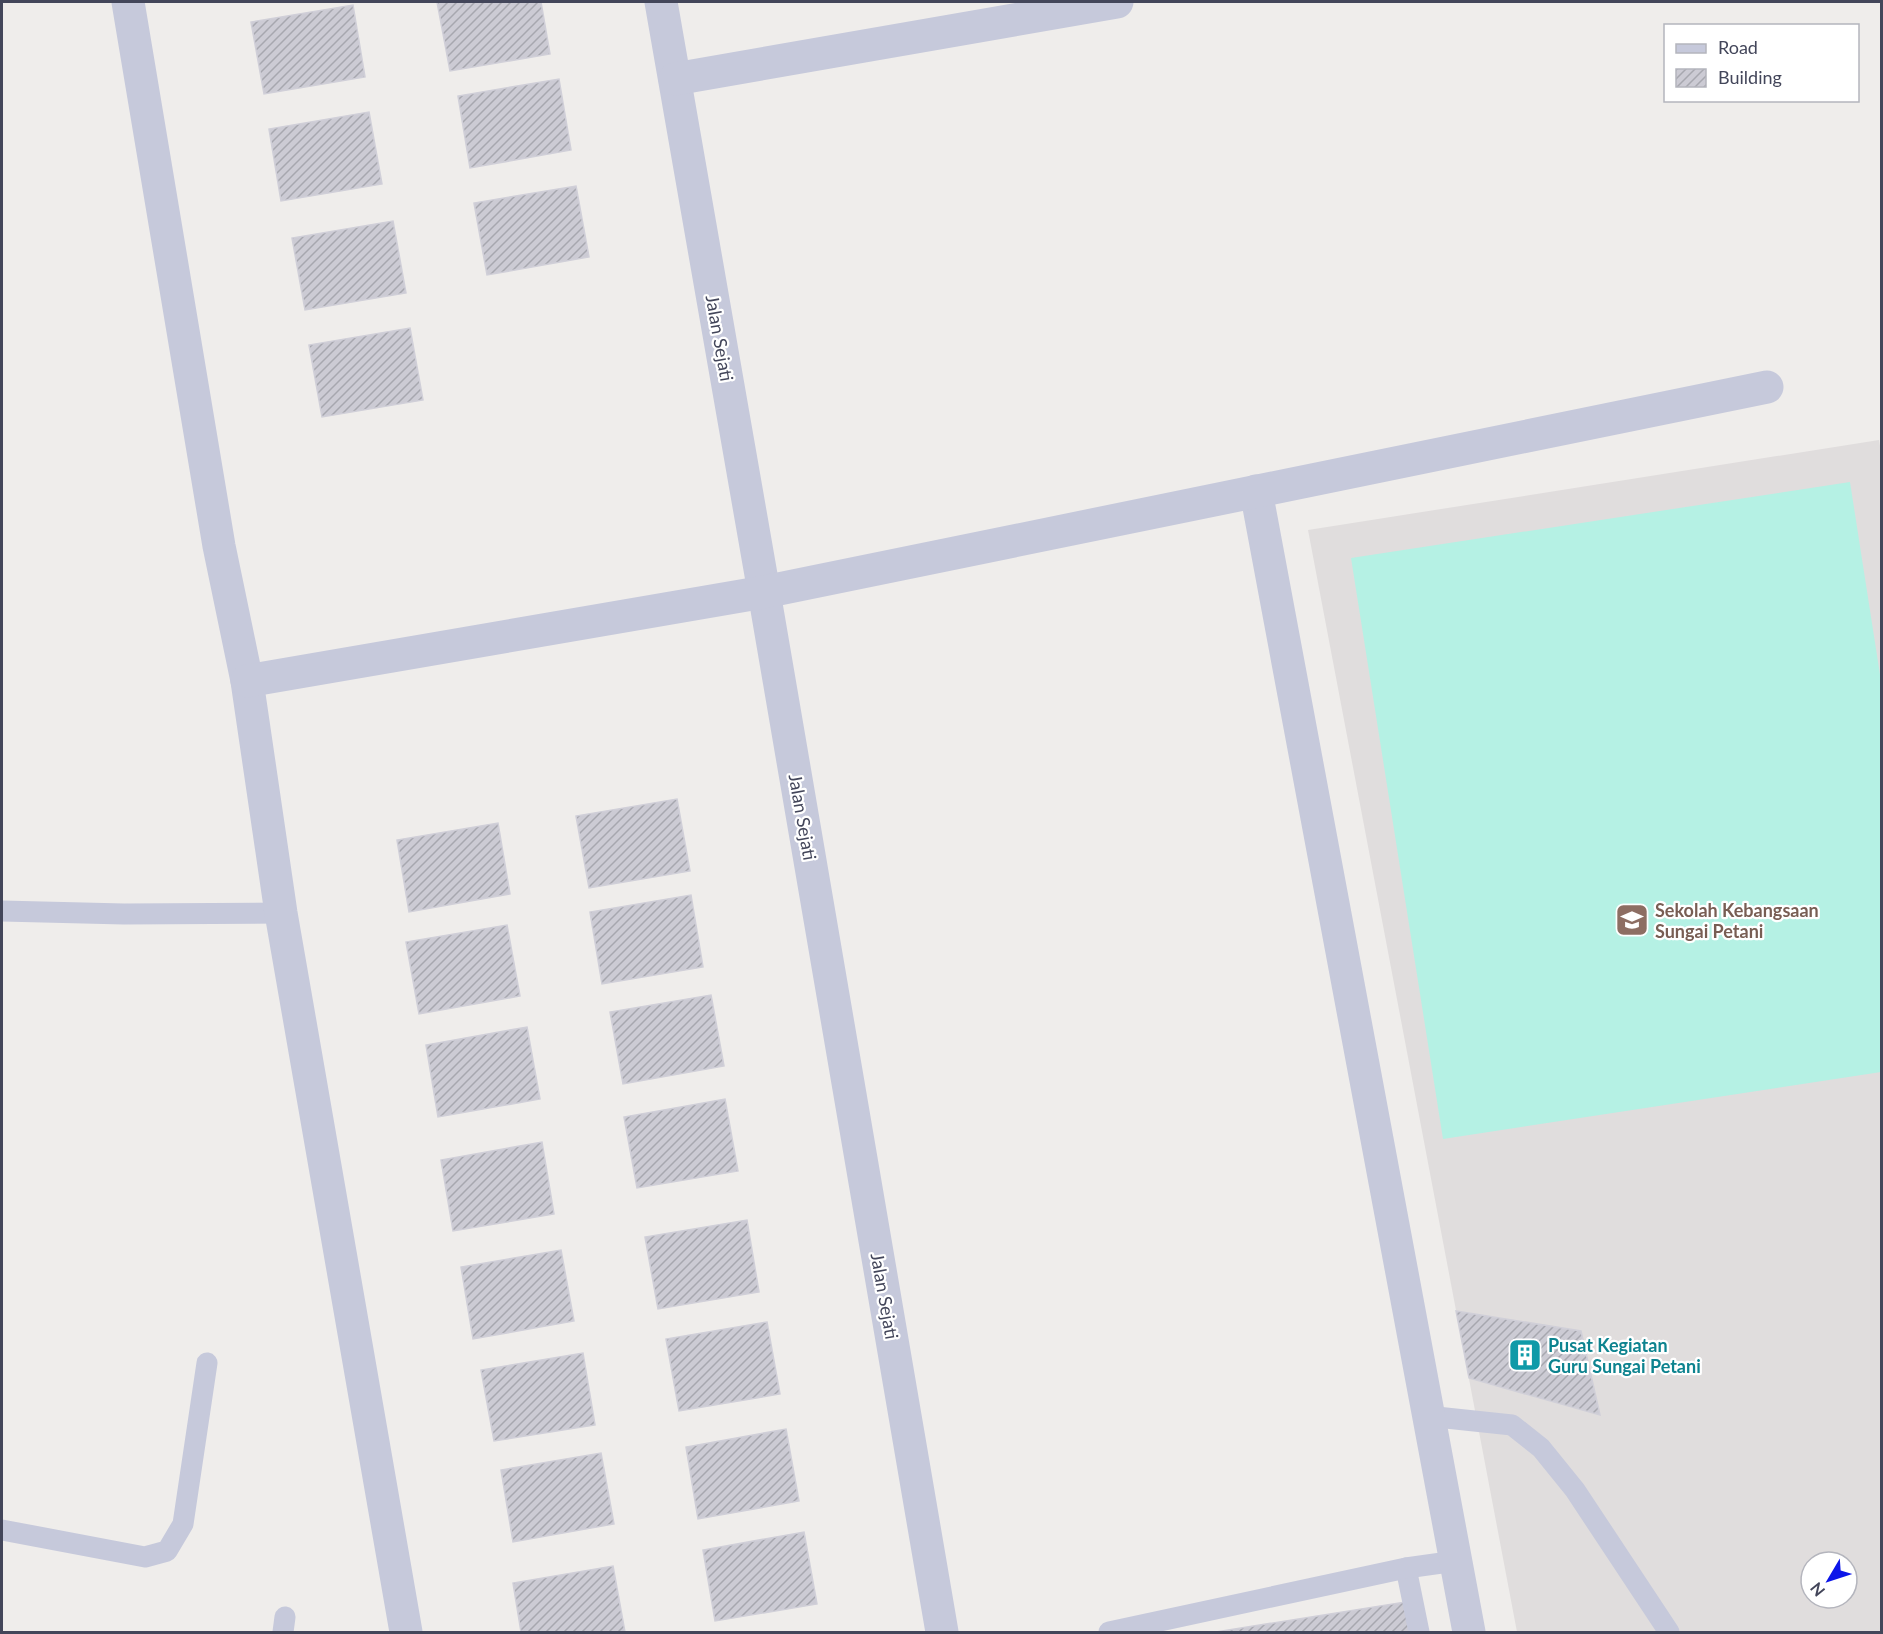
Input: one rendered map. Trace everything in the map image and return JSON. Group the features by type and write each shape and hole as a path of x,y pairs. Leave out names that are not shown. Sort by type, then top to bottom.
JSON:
{"street":[{"path":"128,2 219,546 247,681 281,914 406,1632"},
{"name":"Jalan Sejati","path":"661,2 942,1632"},
{"path":"675,79 1117,2"},
{"path":"247,681 764,592 1767,387"},
{"path":"1256,491 1468,1632"}],"lane":[{"path":"2,911 281,914"},
{"path":"2,1530 145,1557 167,1551 183,1524 207,1363"},
{"path":"1427,1416 1512,1425 1542,1448 1575,1490 1669,1632"},
{"path":"1109,1632 1406,1568 1456,1562"},
{"path":"1406,1568 1419,1632"}],"shaded area":[{"name":"Sekolah Kebangsaan Sungai Petani","path":"1879,440 1882,458 1881,1632 1517,1632 1308,530"}],"green space":[{"path":"1850,482 1881,681 1881,1072 1443,1139 1351,558"}],"building":[{"path":"437,2 541,2 550,54 450,71"},
{"path":"353,5 365,77 264,94 251,22"},
{"path":"559,79 571,150 470,168 458,96"},
{"path":"369,112 382,184 281,201 269,129"},
{"path":"576,186 589,257 487,275 474,203"},
{"path":"393,221 406,293 305,310 292,238"},
{"path":"410,328 423,400 322,417 309,345"},
{"path":"677,799 690,871 589,888 576,816"},
{"path":"498,823 510,894 409,912 397,840"},
{"path":"691,895 703,967 602,984 590,912"},
{"path":"507,925 520,996 419,1014 406,942"},
{"path":"711,995 724,1066 623,1084 610,1012"},
{"path":"527,1027 540,1099 438,1117 426,1045"},
{"path":"725,1099 738,1171 637,1188 624,1117"},
{"path":"542,1142 554,1214 453,1231 441,1160"},
{"path":"747,1220 759,1292 658,1309 645,1237"},
{"path":"561,1250 574,1321 473,1339 461,1267"},
{"name":"Pusat Kegiatan Guru Sungai Petani","path":"1456,1311 1581,1331 1600,1415 1469,1378"},
{"path":"767,1322 780,1394 679,1411 666,1339"},
{"path":"583,1353 595,1425 494,1441 481,1370"},
{"path":"786,1429 799,1501 698,1519 686,1447"},
{"path":"601,1453 614,1524 513,1542 501,1470"},
{"path":"804,1532 817,1604 715,1621 703,1550"},
{"path":"613,1566 625,1632 521,1632 513,1583"},
{"path":"1405,1602 1410,1632 1216,1632"}],"place":[{"name":"Sekolah Kebangsaan Sungai Petani","path":"1632,920"},
{"name":"Pusat Kegiatan Guru Sungai Petani","path":"1525,1355"}]}
